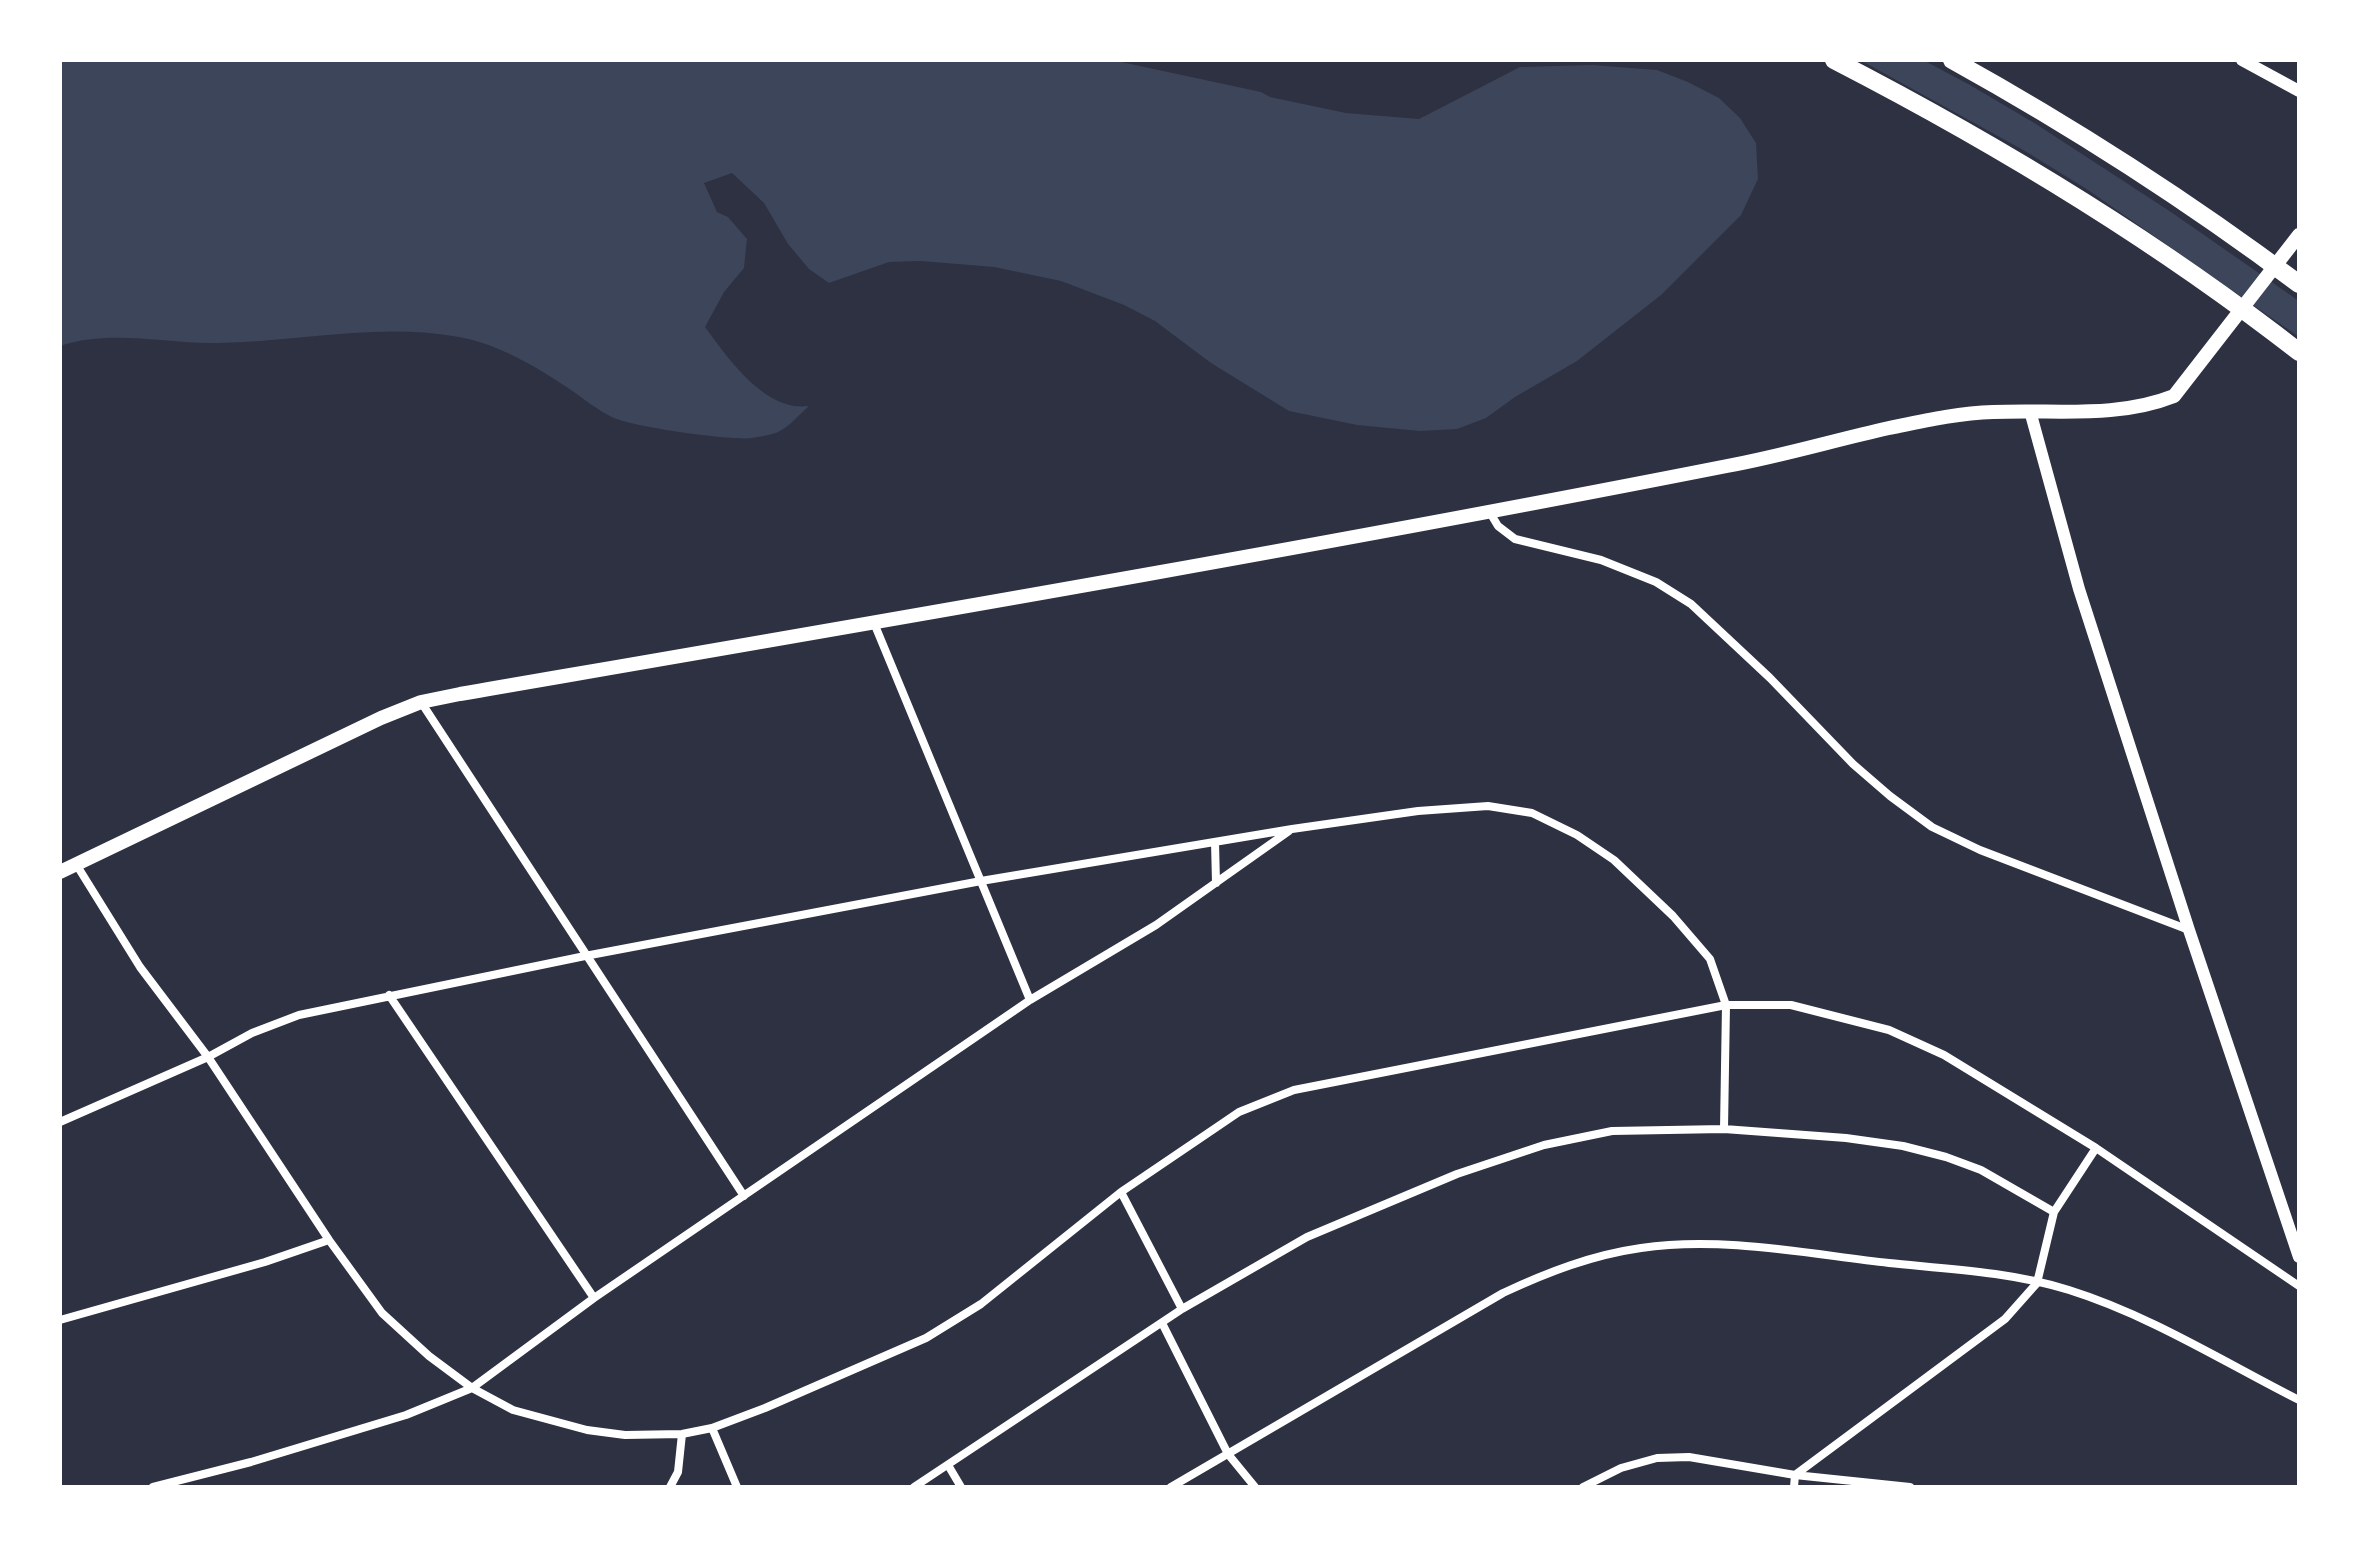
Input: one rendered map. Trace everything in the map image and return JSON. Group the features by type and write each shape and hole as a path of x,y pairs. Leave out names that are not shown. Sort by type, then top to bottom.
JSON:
{"highway":[{"path":"1834,60 1998,148 2094,208 2299,352"},
{"path":"1952,60 2047,113 2137,170 2299,284"}],"main road":[{"path":"60,872 381,718 421,702 1489,511 1731,465 1927,421 1989,412 2120,411 2149,406 2174,396 2299,235"}],"street":[{"path":"2242,60 2299,91"},
{"path":"2030,411 2079,589 2299,1257"},
{"path":"1489,511 1498,526 1515,539 1601,560 1656,582 1691,604 1770,678 1853,764 1932,827 1980,850 2189,930"},
{"path":"874,623 1030,1000"},
{"path":"421,702 744,1196"},
{"path":"60,1122 208,1057 252,1033 299,1015 389,995 981,881 1292,829 1456,807 1488,806 1532,813 1577,835 1614,860 1673,916 1710,959 1726,1005 1724,1129"},
{"path":"153,1487 251,1462 406,1415 472,1388 594,1298 1030,1000 1156,925 1292,829"},
{"path":"1215,842 1216,883"},
{"path":"76,864 140,967 208,1057 329,1240 382,1313 429,1356 472,1388 513,1410 587,1430 625,1435 682,1434 712,1428 926,1338 981,1304 1121,1192 1239,1112 1294,1090 1726,1005 1791,1005 1889,1030 1944,1055 1983,1076 2096,1148 2299,1286"},
{"path":"389,995 594,1298"},
{"path":"914,1487 1182,1309 1307,1237 1353,1215 1529,1149 1612,1131 1724,1129 1846,1138 1903,1146 1981,1170 2054,1212"},
{"path":"1794,1487 1795,1475 2005,1319 2037,1283 2054,1212 2096,1148"},
{"path":"1121,1192 1182,1309"},
{"path":"60,1320 265,1262 329,1240"},
{"path":"1171,1487 1503,1293 1554,1270 1602,1255 1644,1247 1712,1244 1995,1274 2068,1290 2110,1305 2299,1400"},
{"path":"1162,1323 1228,1454 1255,1487"},
{"path":"712,1428 737,1487"},
{"path":"670,1487 678,1472 682,1434"},
{"path":"1583,1487 1621,1468 1657,1458 1689,1457 1795,1475 1910,1487"},
{"path":"948,1465 961,1487"}],"shaded area":[{"path":"60,60 1112,60 1346,113 1419,119 1520,67 1593,65 1657,70 1719,98 1740,118 1756,143 1758,179 1741,215 1661,295 1577,361 1515,397 1486,418 1457,429 1420,431 1357,425 1289,411 1211,363 1155,321 1124,305 1061,281 994,267 921,261 889,262 829,283 809,269 788,244 764,203 732,173 704,183 717,212 728,217 747,239 744,268 724,292 705,327 736,367 763,392 793,406 809,406 776,433 752,438 724,437 661,429 614,418 516,357 459,337 399,331 217,343 99,338 60,346"},
{"path":"1860,60 1923,60 2036,124 2299,301 2299,337 2088,190 2025,151"}]}
